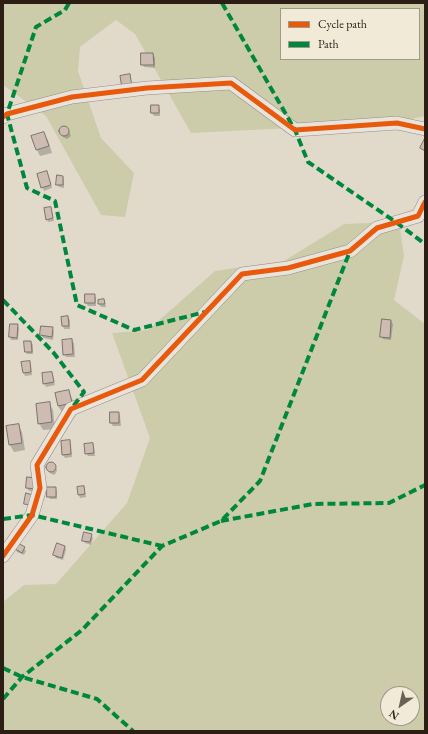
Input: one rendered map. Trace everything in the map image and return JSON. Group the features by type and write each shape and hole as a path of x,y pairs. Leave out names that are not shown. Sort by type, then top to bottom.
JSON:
{"street":[{"path":"3,117 7,114 72,97 147,88 231,83 295,130 397,123 425,129"},
{"path":"3,556 32,515 40,488 37,465 71,409 142,380 242,274 288,268 350,251 377,228 418,216 425,202"}],"green space":[{"path":"3,3 425,3 425,116 392,123 191,133 135,34 116,20 80,47 78,71 101,138 134,173 125,217 101,215 46,116 3,85"},
{"path":"391,222 400,228 404,256 394,300 425,324 425,731 3,731 3,602 24,585 56,584 127,503 150,438 112,333 148,330 215,271 284,261 344,224"}],"building":[{"path":"141,53 153,53 154,65 141,65"},
{"path":"130,74 132,87 122,88 120,76"},
{"path":"151,105 159,105 159,113 151,113"},
{"path":"62,126 66,126 69,131 66,136 62,136 59,133 59,129"},
{"path":"44,132 49,146 36,150 31,136"},
{"path":"425,138 425,151 420,148"},
{"path":"47,171 51,185 41,188 37,174"},
{"path":"57,175 63,176 63,185 56,185"},
{"path":"51,207 53,218 46,220 44,208"},
{"path":"85,294 95,294 95,303 85,303"},
{"path":"104,299 105,304 98,304 98,300"},
{"path":"68,316 69,326 62,326 61,317"},
{"path":"382,319 391,320 390,338 380,337"},
{"path":"10,324 18,324 17,338 9,337"},
{"path":"41,326 53,327 52,337 40,335"},
{"path":"72,339 73,354 63,355 62,340"},
{"path":"24,341 31,341 32,352 25,352"},
{"path":"30,361 31,372 23,373 21,362"},
{"path":"52,372 54,382 43,384 42,373"},
{"path":"69,390 72,403 58,406 55,393"},
{"path":"50,402 52,422 38,424 36,404"},
{"path":"110,412 119,412 119,423 110,423"},
{"path":"19,424 22,443 9,445 6,426"},
{"path":"70,440 71,454 62,455 61,441"},
{"path":"93,443 94,453 85,454 84,444"},
{"path":"49,462 53,462 55,463 55,471 49,472 46,469 46,465"},
{"path":"27,477 37,478 36,489 26,488"},
{"path":"84,486 85,494 78,495 77,487"},
{"path":"47,487 56,487 56,497 47,497"},
{"path":"26,493 33,495 31,505 24,504"},
{"path":"84,532 92,534 90,542 82,541"},
{"path":"18,543 25,547 22,553 15,549"},
{"path":"57,543 65,546 62,558 53,555"}],"marked path":[{"path":"69,3 65,10 36,27 7,114 27,188 55,201 77,305 134,330 205,312"},
{"path":"222,3 295,130 308,162 425,244"},
{"path":"3,699 22,677 82,630 162,546 221,521 260,481 350,251"},
{"path":"3,300 53,352 84,392 72,408"},
{"path":"221,521 313,504 389,503 425,485"},
{"path":"3,519 32,515 162,546"},
{"path":"3,668 22,677 97,699 133,731"}],"cycle path":[{"path":"3,117 7,114 72,97 147,88 231,83 295,130 397,123 425,129"},
{"path":"3,556 32,515 40,488 37,465 71,409 142,380 242,274 288,268 350,251 377,228 418,216 425,202"}]}
